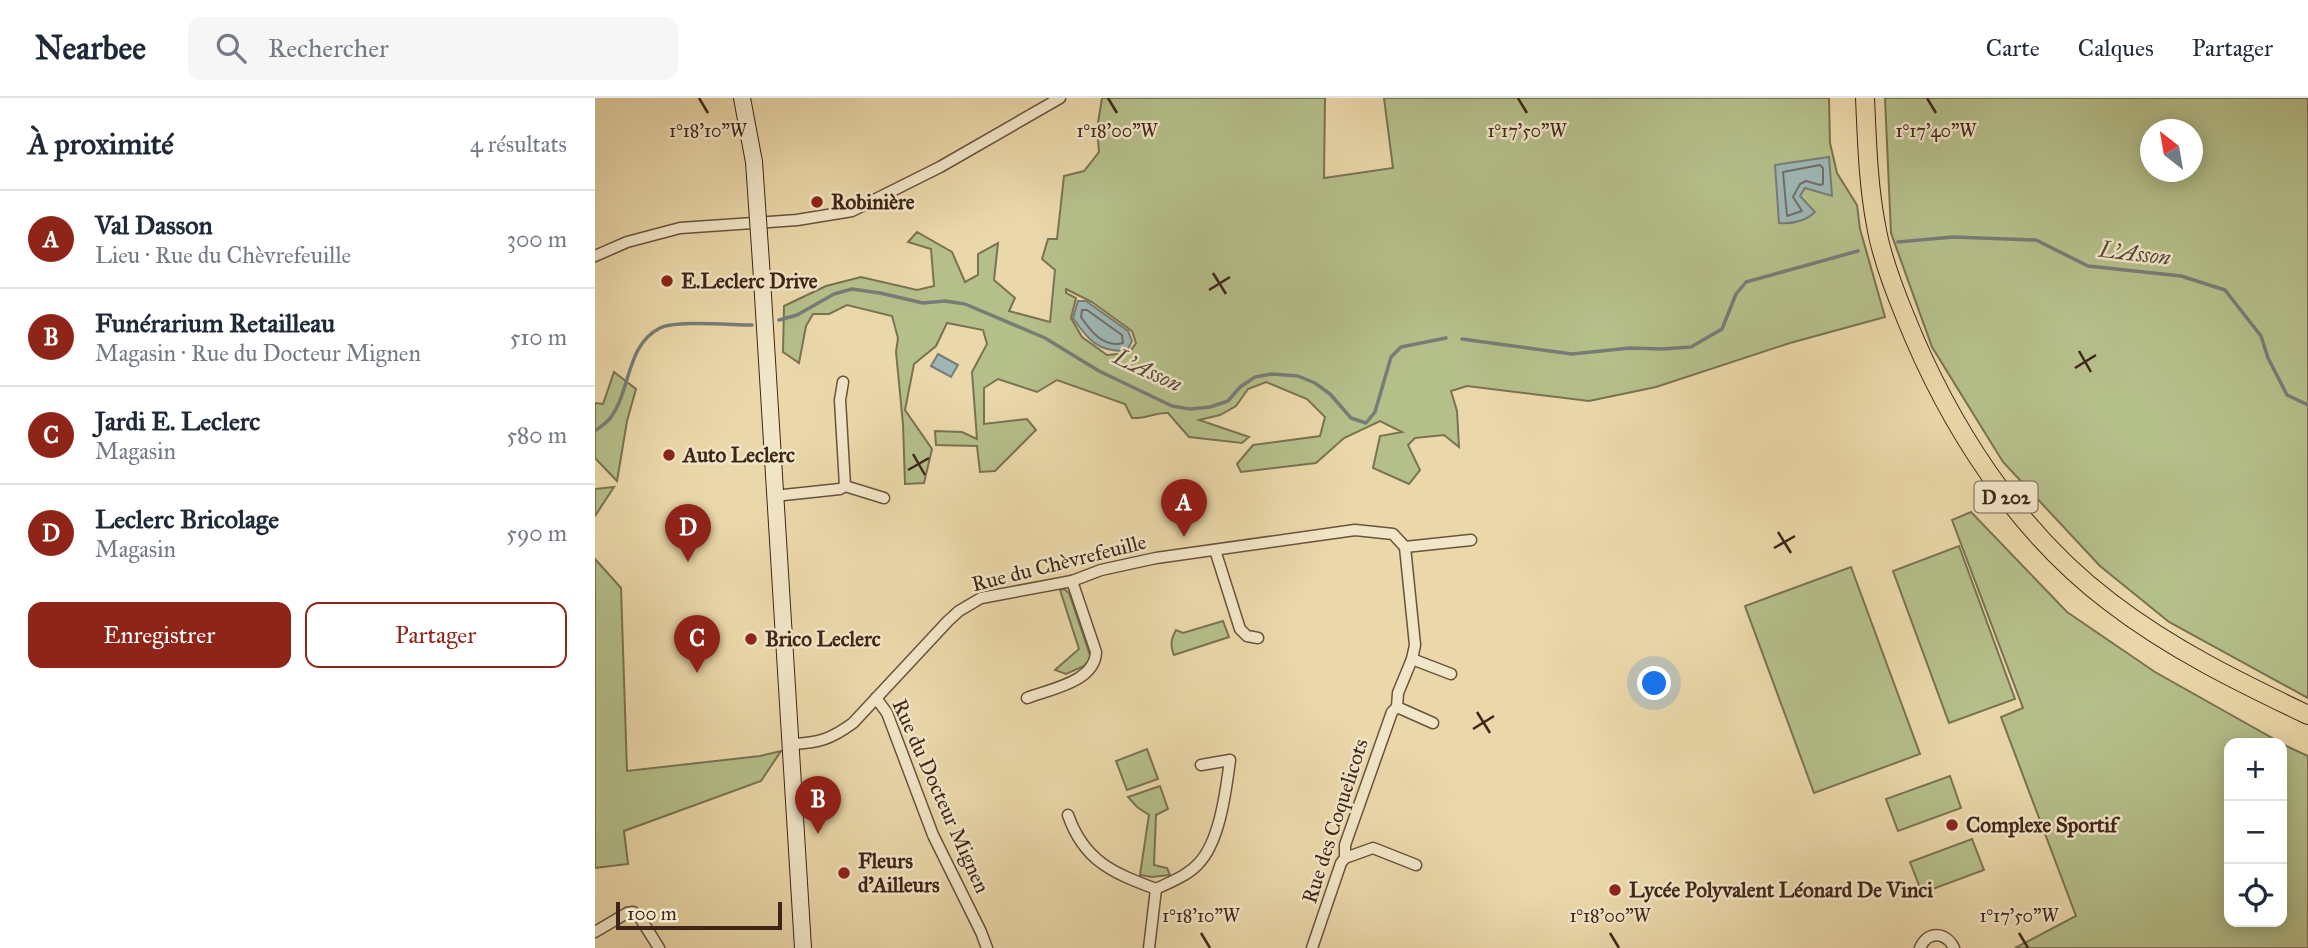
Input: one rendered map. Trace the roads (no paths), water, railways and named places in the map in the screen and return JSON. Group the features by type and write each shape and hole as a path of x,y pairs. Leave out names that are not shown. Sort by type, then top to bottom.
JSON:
{"main road":[{"path":"741,98 754,162 803,948"},
{"name":"D 202","path":"1865,98 1876,225 1893,288 1945,403 1985,469 2035,533 2107,600 2185,653 2308,715"}],"street":[{"path":"595,256 627,242 680,228 797,220 852,211 940,167 1060,98"},
{"path":"843,382 840,400 845,486"},
{"path":"774,496 840,489 845,486 884,498"},
{"name":"Rue du Chèvrefeuille","path":"877,697 948,621 974,602 1002,594 1072,581 1134,562 1355,530 1393,534 1405,547"},
{"path":"1405,547 1471,540"},
{"name":"Rue des Coquelicots","path":"1312,948 1345,858 1345,845 1370,771 1392,712 1397,707 1398,693 1412,659 1414,638 1405,547"},
{"path":"1215,550 1240,629 1247,636 1258,638"},
{"path":"1027,698 1074,681 1090,670 1095,662 1096,652 1072,581"},
{"path":"1412,659 1451,674"},
{"name":"Rue du Docteur Mignen","path":"792,744 822,742 839,733 853,723 877,697 887,713 920,805 987,948"},
{"path":"1397,707 1433,723"},
{"path":"1156,889 1199,864 1207,852 1222,813 1230,760 1201,765"},
{"path":"1068,816 1079,841 1105,867 1156,889"},
{"path":"1345,858 1373,848 1416,865"},
{"path":"1149,948 1156,889"},
{"path":"595,933 633,912 639,915 659,948"},
{"path":"1920,948 1927,938 1938,935 1947,938 1954,948"}],"water":[{"path":"1829,157 1832,196 1805,188 1800,196 1815,212 1799,221 1779,223 1775,165"},
{"path":"1078,301 1086,301 1128,331 1132,341 1127,351 1101,347 1084,333 1073,318"},
{"path":"938,354 958,365 951,377 931,366"}],"waterway":[{"name":"L'Asson","path":"1898,242 1953,237 2036,240 2088,266 2181,276 2225,290 2261,336 2268,358 2287,395 2308,405"},
{"name":"L'Asson","path":"1462,339 1572,354 1630,348 1691,347 1722,329 1736,294 1746,282 1858,251"},
{"name":"L'Asson","path":"779,320 797,315 834,294 852,289 923,303 945,301 965,304 1045,338 1099,371 1172,406 1190,409 1210,407 1228,401 1240,387 1255,377 1272,374 1298,376 1315,383 1330,394 1351,418 1366,423 1375,412 1391,357 1401,347 1446,338"},
{"name":"L'Asson","path":"595,431 609,419 617,406 641,345 660,328 691,324 752,325"}],"place":[{"name":"Robinière","path":"817,202"},
{"name":"E.Leclerc Drive","path":"667,281"},
{"name":"Auto Leclerc","path":"669,455"},
{"name":"Val Dasson","path":"1184,537"},
{"name":"Leclerc Bricolage","path":"688,562"},
{"name":"Brico Leclerc","path":"751,639"},
{"name":"Jardi E. Leclerc","path":"697,673"},
{"name":"Complexe Sportif","path":"1952,825"},
{"name":"Funérarium Retailleau","path":"818,834"},
{"name":"Fleurs d'Ailleurs","path":"844,873"},
{"name":"Lycée Polyvalent Léonard De Vinci","path":"1615,890"}]}
